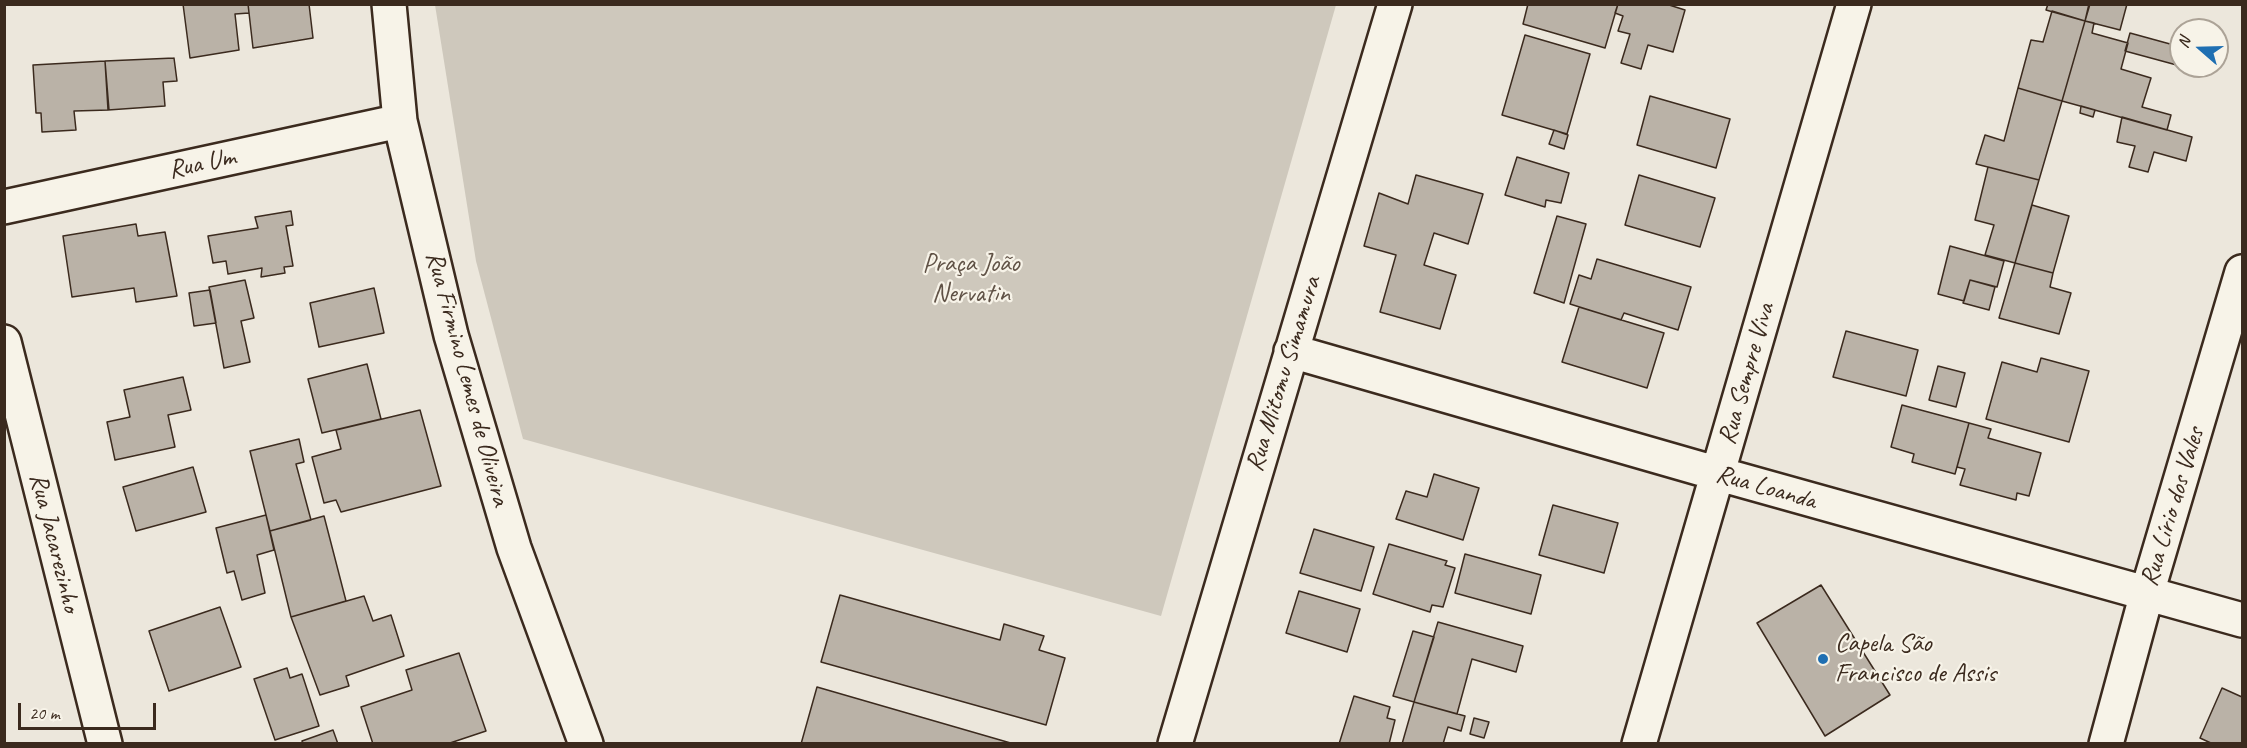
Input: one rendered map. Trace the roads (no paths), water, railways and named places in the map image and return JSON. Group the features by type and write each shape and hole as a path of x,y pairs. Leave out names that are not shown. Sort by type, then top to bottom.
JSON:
{"street":[{"name":"Rua Firmino Lemes de Oliveira","path":"389,4 400,121 451,334 480,439 514,548 586,744"},
{"name":"Rua Mitomu Simamura","path":"1175,744 1395,4"},
{"name":"Rua Sempre Viva","path":"1639,744 1854,4"},
{"name":"Rua Um","path":"4,207 400,121"},
{"name":"Rua Lírio dos Vales","path":"2106,744 2147,593 2242,272"},
{"name":"Rua Jacarezinho","path":"4,342 105,744"},
{"name":"Rua Loanda","path":"1291,351 1719,474 2242,620"}],"place":[{"name":"Capela São Francisco de Assis","path":"1823,659"}],"park label":[{"name":"Praça João Nervatin","path":"971,279"}]}
